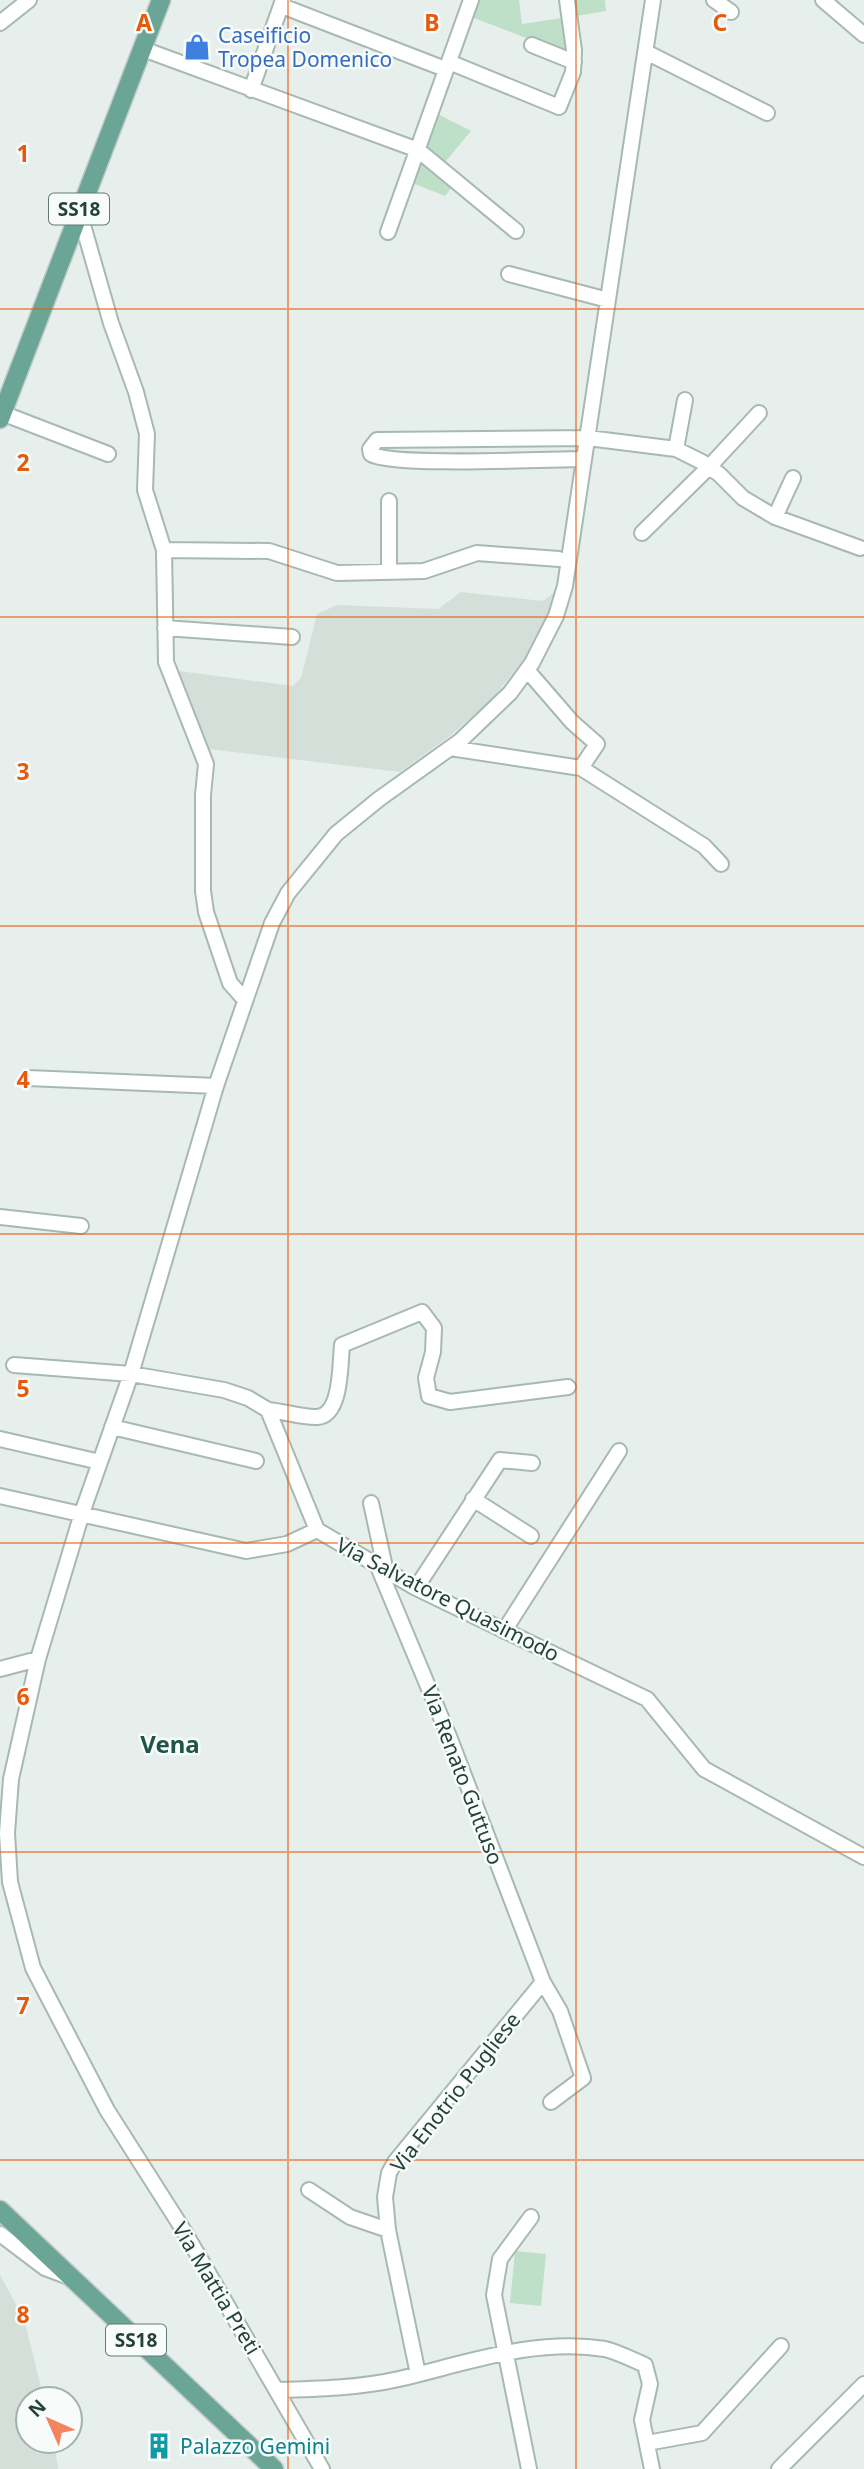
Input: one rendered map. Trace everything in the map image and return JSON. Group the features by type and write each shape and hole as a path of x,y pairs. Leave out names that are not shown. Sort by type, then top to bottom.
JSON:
{"main road":[{"name":"SS18","path":"1,416 161,0"},
{"name":"SS18","path":"0,2210 274,2469"}],"street":[{"path":"0,23 29,0"},
{"path":"388,232 471,0"},
{"path":"251,90 283,3 559,107 573,72 574,62 567,0"},
{"name":"Via Mattia Preti","path":"322,2469 184,2231 107,2110 33,1968 10,1882 7,1833 11,1779 38,1659 82,1513 131,1374 216,1086 272,923 288,893 336,834 450,748 510,693 527,670 556,617 565,586 653,0"},
{"path":"714,0 731,12"},
{"path":"823,0 864,35"},
{"path":"532,45 574,62"},
{"path":"143,49 418,150 516,231"},
{"path":"646,52 767,113"},
{"path":"79,211 111,323 136,392 146,434 145,490 164,550 166,662 206,764 203,891 206,912 230,983 245,1000"},
{"path":"509,274 608,300"},
{"path":"676,449 685,400"},
{"path":"642,533 759,413"},
{"path":"1,416 108,454"},
{"path":"584,459 411,460 377,458 371,454 370,449 377,440 588,438 676,449 709,467 743,498 775,517 860,548"},
{"path":"775,517 793,478"},
{"path":"389,501 389,572"},
{"path":"164,550 269,551 337,573 424,571 477,553 559,559"},
{"path":"165,628 292,637"},
{"path":"527,670 572,722 597,744 581,768"},
{"path":"450,748 581,768 704,846 721,864"},
{"path":"28,1078 216,1086"},
{"path":"0,1217 81,1226"},
{"path":"14,1365 131,1374 224,1390 248,1398 268,1410 319,1418 330,1411 338,1393 342,1345 422,1312 434,1328 433,1352 426,1378 429,1396 450,1402 568,1387"},
{"name":"Via Salvatore Quasimodo","path":"268,1410 317,1530 416,1588 647,1699 704,1769 864,1857"},
{"path":"112,1427 256,1461"},
{"path":"0,1439 100,1462"},
{"path":"504,1631 619,1451"},
{"path":"416,1588 500,1460 532,1463"},
{"path":"0,1496 246,1551 287,1544 317,1530"},
{"path":"474,1499 531,1536"},
{"name":"Via Renato Guttuso","path":"371,1503 383,1570 543,1982 560,2011 583,2078 551,2102"},
{"path":"0,1669 38,1659"},
{"name":"Via Enotrio Pugliese","path":"418,2374 388,2230 385,2197 389,2173 395,2162 543,1982"},
{"path":"309,2190 350,2217 388,2230"},
{"path":"529,2469 494,2295 500,2259 531,2217"},
{"path":"0,2234 45,2268 70,2277"},
{"path":"276,2390 350,2386 418,2374 505,2352 552,2346 607,2350 645,2365 650,2384 642,2420 652,2469"},
{"path":"647,2443 702,2432 782,2346"},
{"path":"779,2469 864,2384"}],"shaded area":[{"path":"558,589 534,646 493,698 451,735 400,772 209,749 179,671 293,686 301,678 317,614 337,605 438,609 461,592 543,601"},
{"path":"0,2275 24,2319 40,2385 14,2385 14,2455 56,2455 58,2469 0,2469"}],"green space":[{"path":"471,0 519,0 522,24 569,17 567,0 605,0 606,11 570,17 571,52 466,15"},
{"path":"432,111 471,131 440,168 456,182 445,196 407,181"},
{"path":"515,2251 546,2254 541,2306 510,2303"}],"place":[{"name":"Caseificio Tropea Domenico","path":"197,47"},
{"name":"Palazzo Gemini","path":"159,2446"}],"district":[{"name":"Vena","path":"170,1743"}]}
